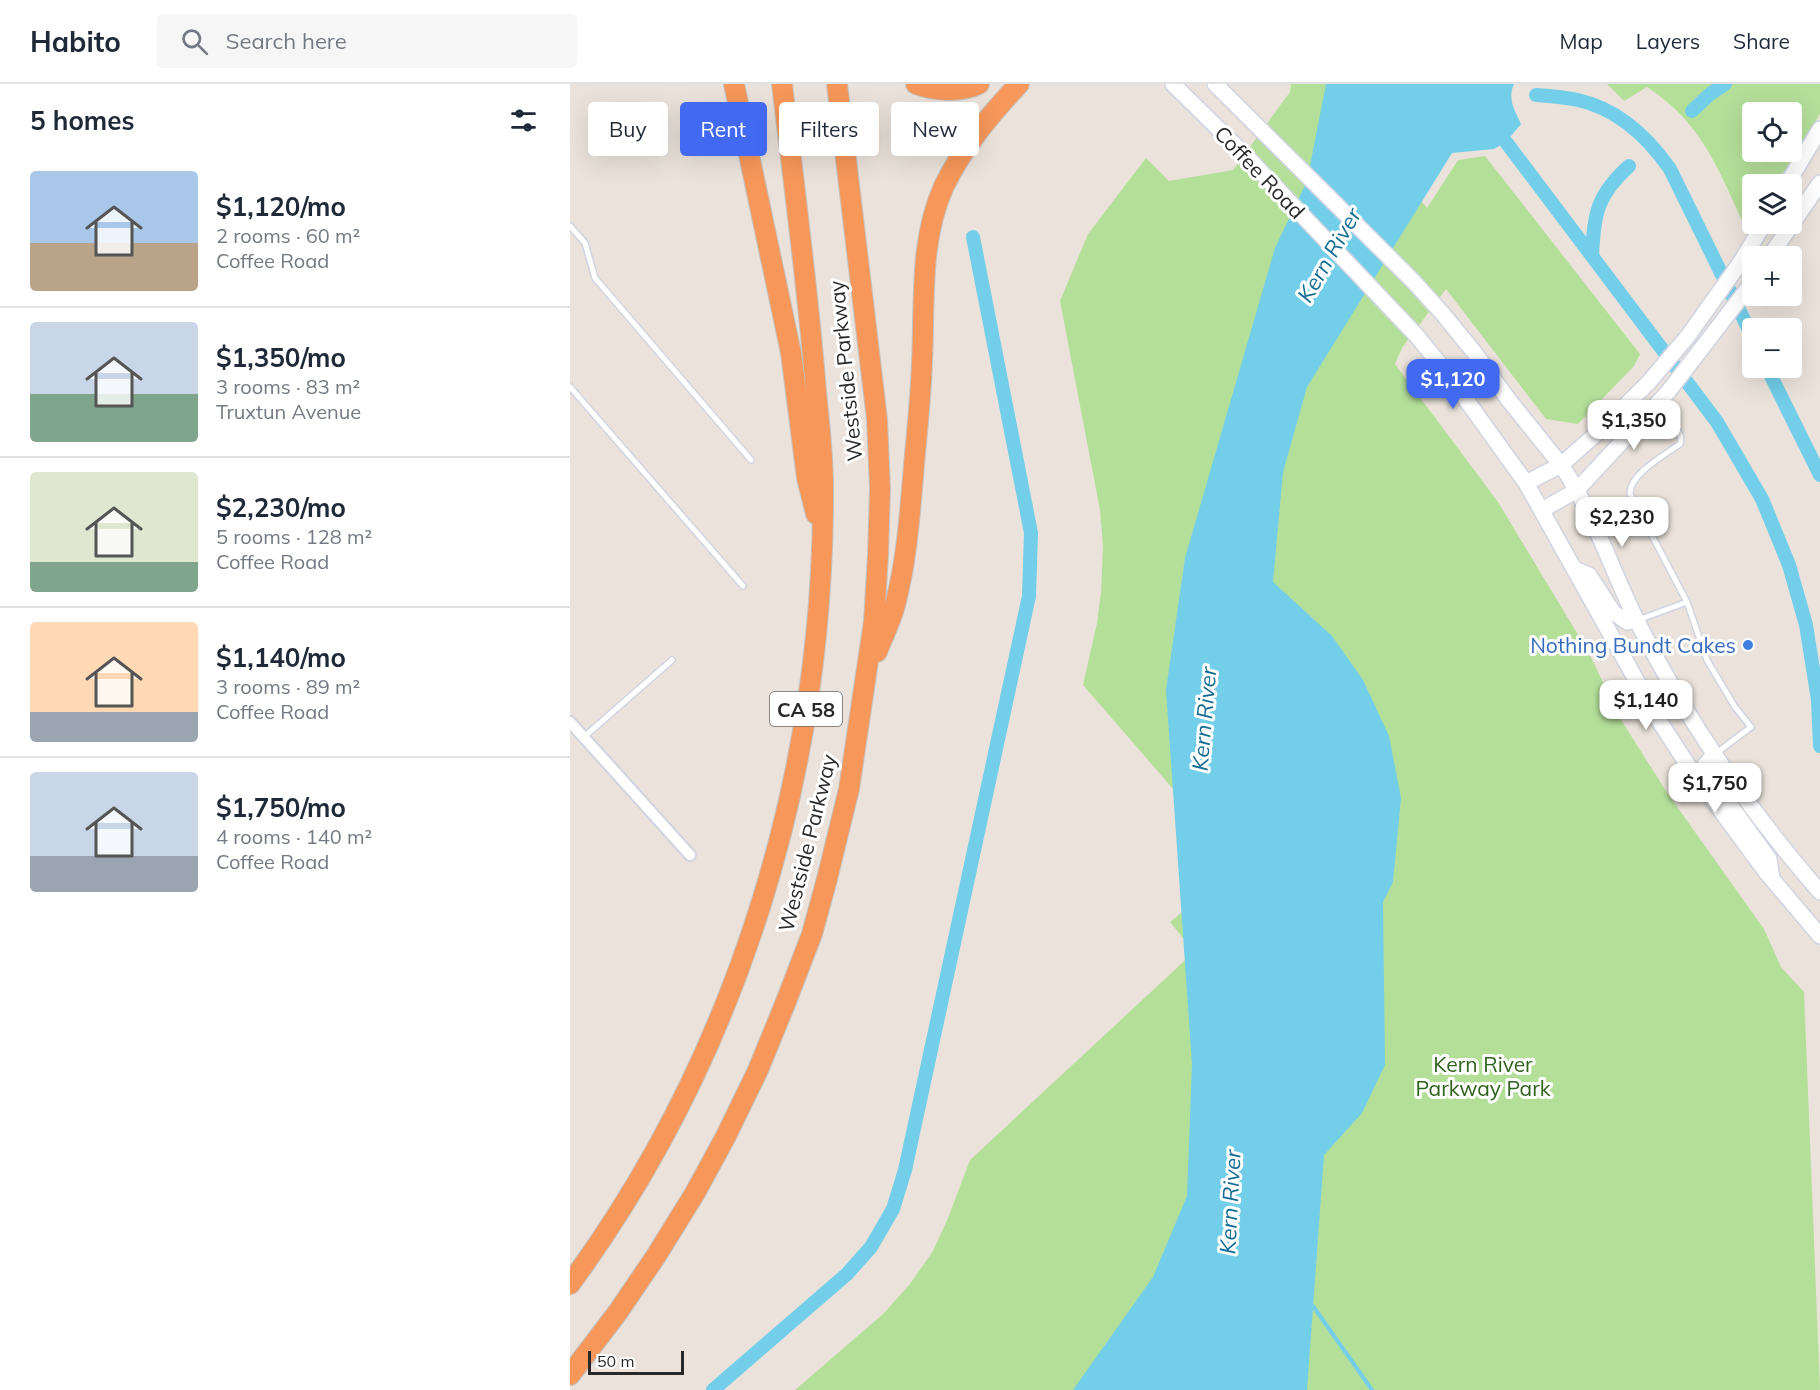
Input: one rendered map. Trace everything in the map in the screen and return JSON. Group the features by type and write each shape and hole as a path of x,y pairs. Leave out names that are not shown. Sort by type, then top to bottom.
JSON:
{"highway":[{"path":"734,84 791,353 807,478 822,540 822,573"},
{"name":"Westside Parkway","path":"570,1284 648,1164 690,1086 725,1007 757,918 792,793 810,682 822,573 824,482 813,343 782,84"},
{"name":"Westside Parkway","path":"570,1375 618,1312 695,1193 758,1070 812,934 849,789 874,621 879,489 877,419 837,84"},
{"path":"916,84 934,89 955,90 979,84"},
{"path":"864,685 895,606 905,552 921,381 925,260 932,220 944,187 961,156 987,118 1019,84"}],"main road":[{"name":"Coffee Road","path":"1173,84 1247,157 1416,335 1447,373 1526,483 1658,719 1723,815 1820,936"},
{"name":"Coffee Road","path":"1215,84 1413,281 1474,352 1561,465 1577,490 1637,620 1683,707 1753,810 1820,892"},
{"path":"1793,174 1820,129"},
{"path":"1777,246 1820,183"},
{"path":"1526,483 1561,465 1604,427 1649,382 1688,336 1758,234"},
{"path":"1542,510 1577,490 1668,392 1742,297"},
{"path":"1574,569 1590,574 1614,612 1627,622 1637,620"},
{"path":"1714,755 1705,765 1709,776 1769,859 1773,880"}],"street":[{"path":"570,722 690,855"}],"lane":[{"path":"570,226 585,243 595,278 751,460"},
{"path":"570,387 743,586"},
{"path":"1650,410 1678,429 1681,441 1638,475 1630,486 1630,494 1687,602 1707,660 1735,707 1751,727 1714,755"},
{"path":"1637,620 1687,602"},
{"path":"584,737 672,660"}],"green space":[{"name":"Kern River Parkway Park","path":"1291,84 1326,84 1427,208 1458,160 1485,156 1640,354 1634,366 1578,424 1546,419 1446,289 1402,348 1395,364 1498,502 1589,653 1621,720 1668,794 1764,929 1781,967 1804,992 1820,1390 795,1390 883,1314 910,1284 933,1251 970,1160 1194,952 1170,922 1239,865 1083,685 1097,623 1103,547 1100,510 1060,301 1088,234 1146,158 1169,181 1233,170 1290,92"},
{"path":"1607,84 1820,84 1820,114 1802,143 1802,102 1742,102 1742,162 1790,162 1782,174 1742,174 1742,220 1718,169 1696,133 1667,101 1647,87 1624,101"}],"water":[{"name":"Kern River","path":"1326,84 1514,84 1511,95 1514,110 1521,124 1506,142 1494,149 1452,153 1307,387 1283,472 1273,582 1332,636 1363,680 1389,736 1401,798 1393,882 1383,902 1385,1065 1362,1113 1324,1155 1307,1390 1073,1390 1153,1277 1187,1196 1192,1064 1166,690 1185,558 1275,248 1307,181"}],"waterway":[{"path":"1692,111 1725,84"},
{"path":"1536,95 1578,100 1606,110 1619,117 1652,146 1670,169 1743,318"},
{"path":"1506,142 1717,422 1762,499 1789,565 1806,625 1818,700 1820,746"},
{"path":"1592,256 1594,228 1599,206 1610,186 1629,166"},
{"path":"713,1390 847,1274 871,1247 893,1209 905,1170 1029,596 1031,533 973,237"},
{"path":"1772,378 1820,475"},
{"path":"1313,1306 1372,1390"}],"place":[{"name":"Nothing Bundt Cakes","path":"1748,645"}]}
